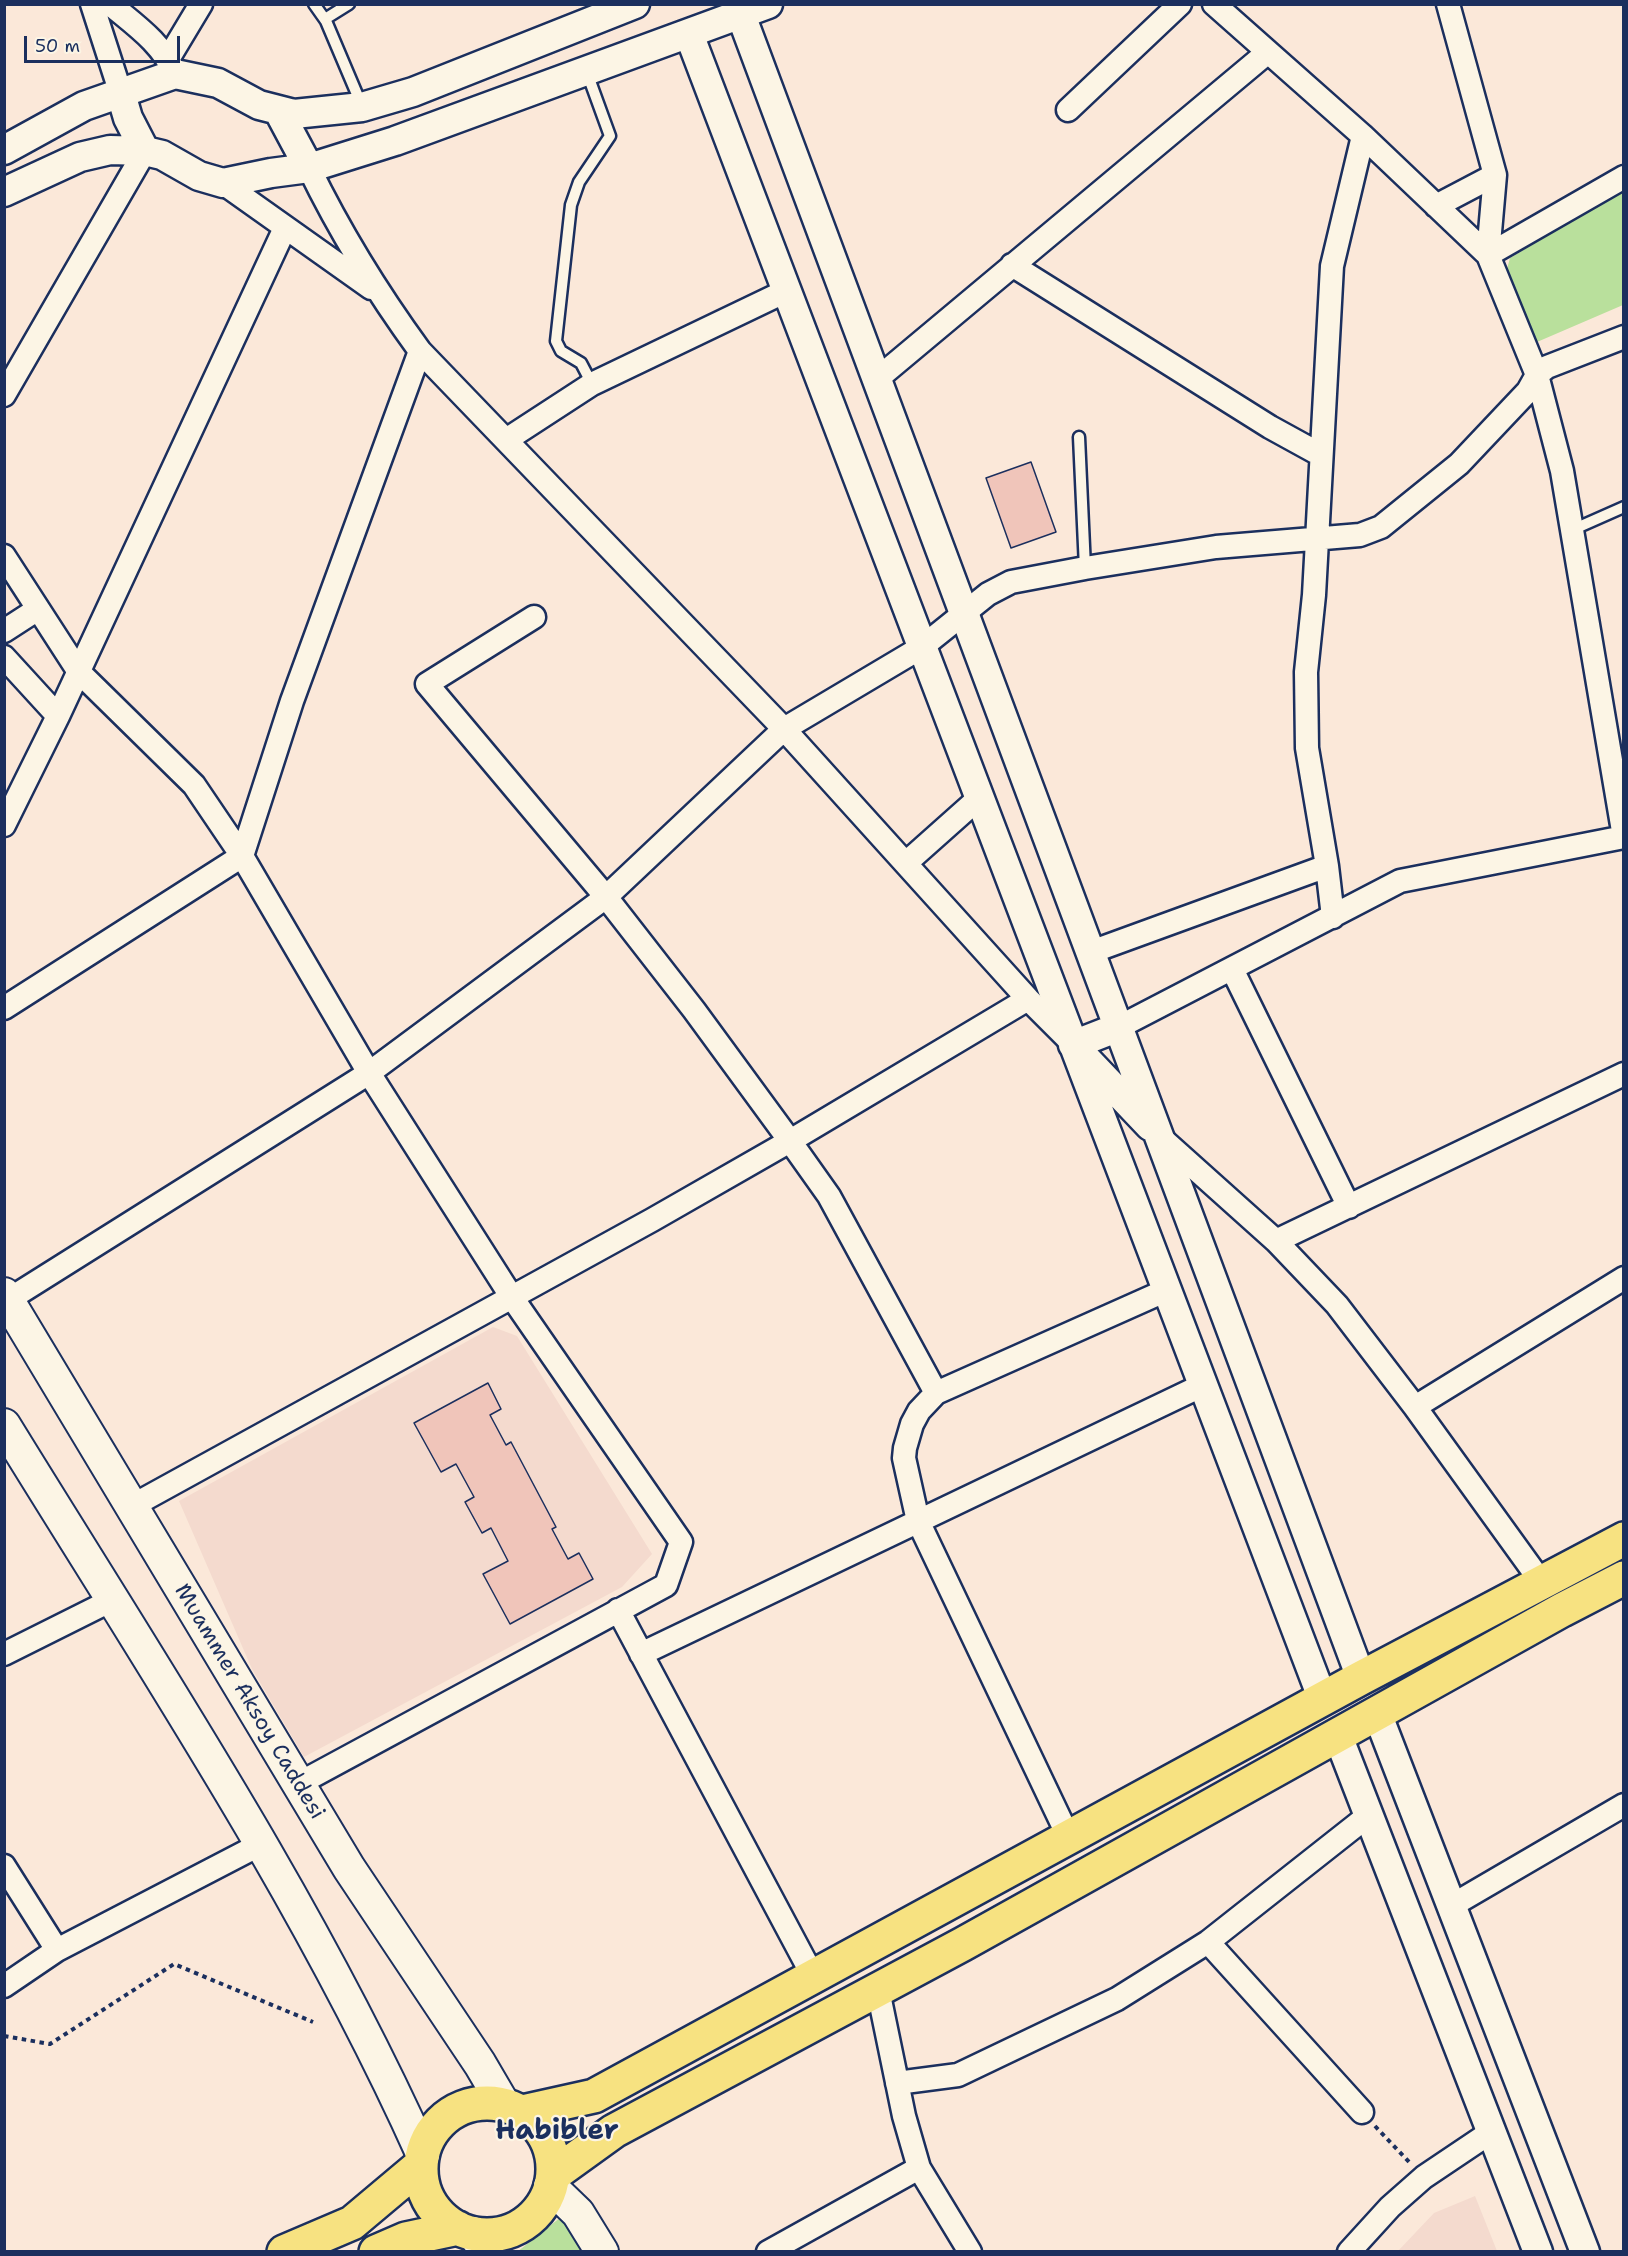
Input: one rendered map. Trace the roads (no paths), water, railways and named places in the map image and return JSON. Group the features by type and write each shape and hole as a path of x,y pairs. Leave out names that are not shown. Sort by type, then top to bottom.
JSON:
{"main road":[{"name":"Muammer Aksoy Caddesi","path":"6,1297 349,1868 480,2064 513,2109"},
{"path":"4,1425 261,1844 364,2032 422,2160"},
{"path":"513,2109 594,2096 1361,1678 1623,1539"},
{"path":"551,2180 614,2131 878,1990 1623,1578"},
{"path":"376,2252 406,2239 473,2238 504,2233 532,2217 543,2205 551,2180 552,2157 546,2139 536,2124 513,2109 485,2102 465,2106 448,2115 434,2129 425,2146 422,2160 423,2184 430,2202 442,2217 473,2238"},
{"path":"284,2252 352,2223 422,2160"},
{"path":"551,2180 578,2213 602,2252"}],"street":[{"path":"92,4 128,118 146,151"},
{"path":"110,4 148,35 172,67 218,83 259,105 294,114 362,106 412,92 634,4"},
{"path":"4,150 84,106 121,94 172,67 201,4"},
{"path":"223,183 309,168 395,141 768,4"},
{"path":"1068,110 1180,4"},
{"path":"1073,1045 1119,1027 1400,881 1623,837 1615,728 1572,530 1562,471 1538,375 1488,255 1363,136 1214,4"},
{"path":"1448,4 1495,175 1488,255"},
{"path":"741,15 1361,1678"},
{"path":"688,34 1323,1700"},
{"path":"877,379 1268,52"},
{"path":"278,110 332,215 378,292 420,351 784,729 1028,999 1160,1137 1276,1241 1337,1305 1415,1407 1542,1583"},
{"path":"1333,917 1327,866 1307,748 1306,672 1314,595 1332,266 1363,136"},
{"path":"4,192 80,157 110,150 146,151 162,155 199,176 223,183 378,292"},
{"path":"4,394 146,151"},
{"path":"1436,206 1495,175"},
{"path":"1488,255 1623,177"},
{"path":"4,825 79,672 285,228"},
{"path":"1012,265 1270,427 1322,455"},
{"path":"506,440 592,384 786,291"},
{"path":"6,1297 369,1073 606,897 784,729 922,647 988,594 1011,582 1084,568 1216,547 1360,535 1381,527 1459,464 1528,391 1538,375 1547,367 1623,337"},
{"path":"4,1008 242,856 292,701 420,351"},
{"path":"4,556 79,672 194,785 242,856 369,1073 510,1296 681,1542 666,1584 298,1784"},
{"path":"4,631 38,609"},
{"path":"534,617 427,684 606,897 694,1010 790,1141 829,1196 936,1393"},
{"path":"4,657 58,716"},
{"path":"906,863 979,798"},
{"path":"1091,952 1327,866"},
{"path":"1232,969 1349,1207"},
{"path":"132,1506 790,1141 1028,999"},
{"path":"1276,1241 1623,1074"},
{"path":"1415,1407 1623,1278"},
{"path":"1069,1838 918,1521 903,1458 912,1424 919,1411 936,1393 1167,1290"},
{"path":"641,1654 1203,1385"},
{"path":"4,1654 112,1600"},
{"path":"618,1610 813,1978"},
{"path":"1377,1713 1585,2252"},
{"path":"1338,1736 1538,2252"},
{"path":"1451,1906 1623,1805"},
{"path":"897,2083 958,2075 1117,1999 1208,1942 1369,1815"},
{"path":"4,1986 57,1950 261,1844"},
{"path":"4,1866 57,1950"},
{"path":"1208,1942 1362,2112"},
{"path":"878,1990 897,2083 919,2168 970,2252"},
{"path":"1349,2252 1390,2207 1425,2177 1491,2132"},
{"path":"768,2252 919,2168"}],"lane":[{"path":"314,4 325,19 362,106"},
{"path":"325,19 349,4"},
{"path":"586,70 610,136 579,182 571,205 556,341 561,351 581,363 592,384"},
{"path":"1079,436 1084,568"},
{"path":"1572,530 1623,507"}],"district":[{"name":"Habibler","path":"557,2132"}]}
